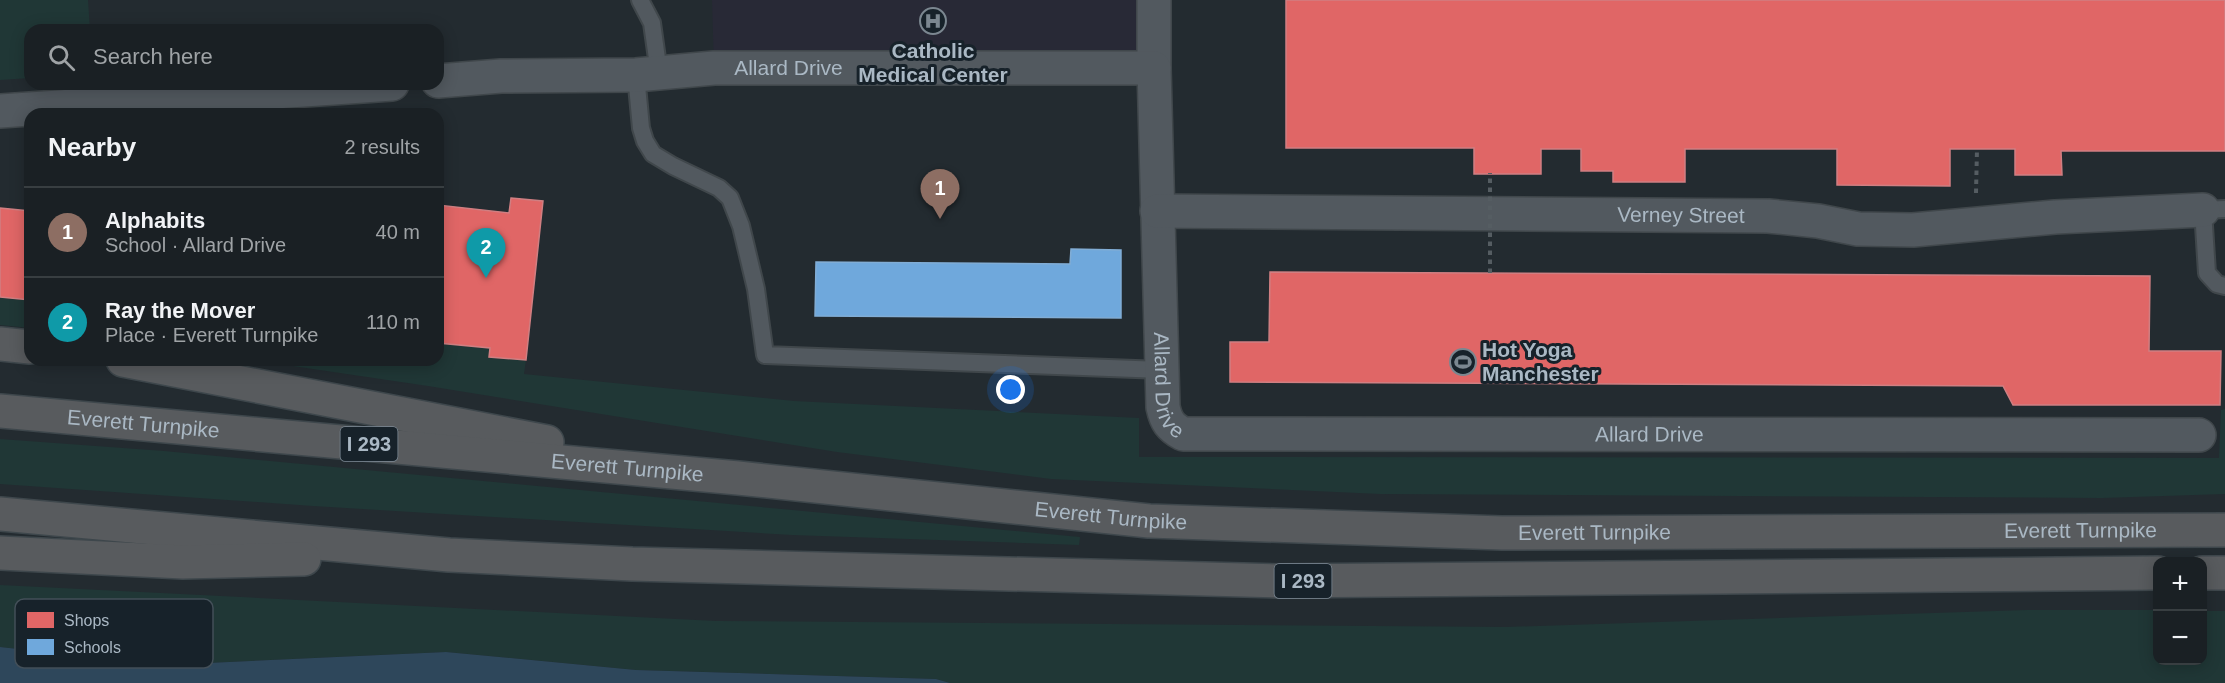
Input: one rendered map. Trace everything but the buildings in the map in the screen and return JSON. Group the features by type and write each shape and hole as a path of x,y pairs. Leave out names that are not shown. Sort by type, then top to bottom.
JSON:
{"highway":[{"path":"0,344 24,346"},
{"path":"154,366 738,478"},
{"name":"Everett Turnpike","path":"0,411 738,478 1172,522 1502,533 2225,530"},
{"name":"Everett Turnpike","path":"0,514 449,555 632,564 1279,581 2153,573"},
{"path":"0,553 183,562 449,555"},
{"path":"2207,573 2225,573"}],"street":[{"path":"1154,0 1154,68"},
{"name":"Allard Drive","path":"444,81 501,76 648,74 714,68 1154,68 1163,407 1166,420 1171,428 1183,434 2199,435"},
{"path":"44,108 305,90"},
{"path":"0,111 24,109"},
{"name":"Verney Street","path":"1157,212 1768,216 1818,220 1858,229 1913,230 2055,217 2214,209"}],"lane":[{"path":"640,0 652,23 641,128 645,141 653,154 719,188 730,198 741,226 756,289 765,355 1162,370"},
{"path":"2214,209 2207,273 2217,284 2225,286"}],"path":[{"path":"1975,225 1977,149"},
{"path":"1490,173 1490,273"}],"shaded area":[{"name":"Catholic Medical Center","path":"712,0 1154,0 1154,68 714,68"}],"green space":[{"path":"0,0 88,0 90,24 24,24 24,78 0,80"},
{"path":"0,297 24,299 24,327 0,325"},
{"path":"444,344 490,348 489,357 526,360 524,374 794,401 1139,418 1139,457 2219,458 2221,410 2225,409 2225,494 2102,498 1380,494 1051,479 837,452 293,366 444,366"},
{"path":"0,439 164,451 1080,537 1079,545 792,535 313,506 0,484"},
{"path":"0,585 716,621 1506,627 2027,610 2153,610 2153,665 2207,665 2207,611 2225,611 2225,683 950,683 936,679 636,670 446,652 213,663 213,599 15,599 15,649 0,647"}],"water":[{"path":"0,647 15,649 15,668 213,668 213,663 446,652 636,670 936,679 950,683 0,683"}],"place":[{"name":"Catholic Medical Center","path":"933,21"},
{"name":"Alphabits","path":"940,219"},
{"name":"Ray the Mover","path":"486,278"},
{"name":"Hot Yoga Manchester","path":"1463,362"}]}
